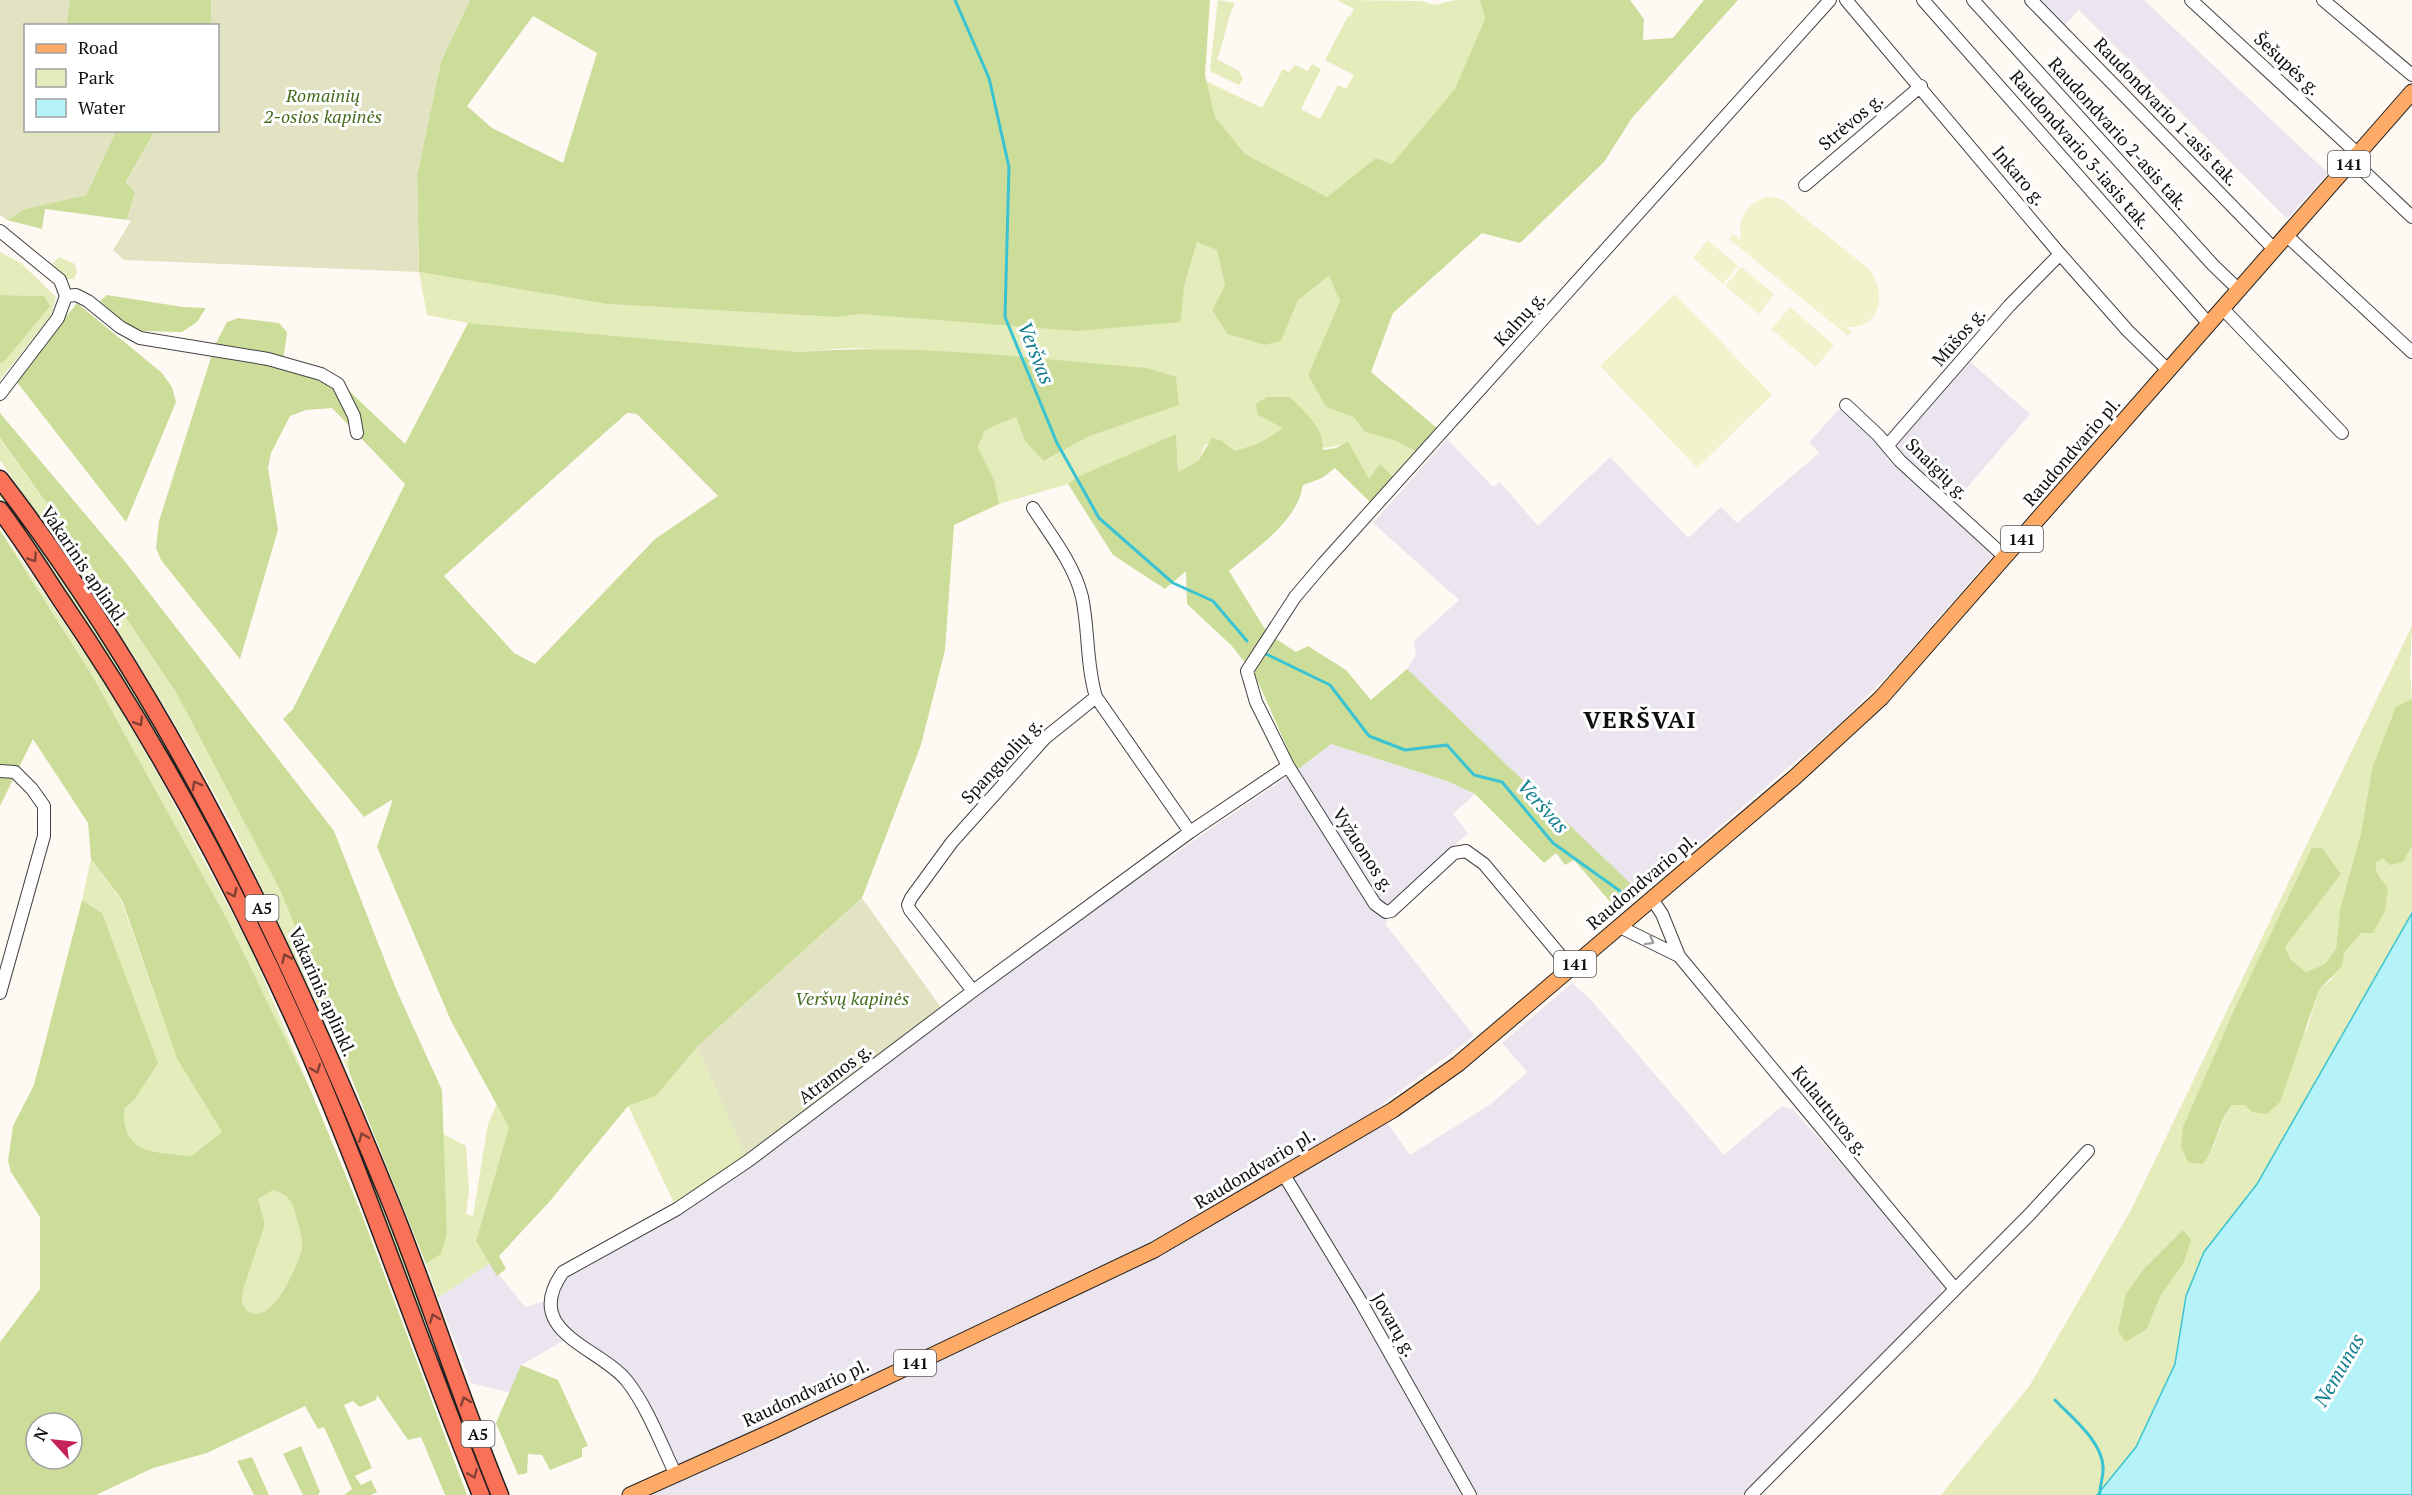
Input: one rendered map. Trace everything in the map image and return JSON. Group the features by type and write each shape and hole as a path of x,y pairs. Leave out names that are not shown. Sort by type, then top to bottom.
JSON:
{"highway":[{"name":"Vakarinis aplinkl.","path":"0,479 99,622 163,725 222,829 271,925 326,1047 388,1197 500,1495"},
{"name":"Vakarinis aplinkl.","path":"0,510 91,643 152,743 209,845 263,951 324,1091 482,1495"}],"main road":[{"name":"Raudondvario pl.","path":"630,1495 1154,1250 1411,1098 1458,1064 1849,729 1901,677 2412,92"},
{"name":"Raudondvario pl.","path":"645,1495 676,1475"}],"street":[{"name":"Kalnų g.","path":"1288,766 1256,702 1247,671 1295,597 1830,0"},
{"name":"Inkaro g.","path":"1846,0 2127,331 2169,371"},
{"name":"Raudondvario 3-iasis tak.","path":"1923,0 2209,324"},
{"name":"Raudondvario 2-asis tak.","path":"1973,0 2213,265 2239,290"},
{"name":"Raudondvario 1-asis tak.","path":"2031,0 2274,249"},
{"name":"Šešupės g.","path":"2192,0 2355,157 2412,217"},
{"path":"2324,0 2412,75"},
{"name":"Strėvos g.","path":"1805,185 1921,87"},
{"path":"0,231 60,280 66,296 58,318 0,394"},
{"path":"2286,235 2412,352"},
{"name":"Mūšos g.","path":"1887,446 2009,306 2060,254"},
{"path":"66,296 75,295 88,301 120,327 140,338 239,354 321,374 338,384 354,416 357,433"},
{"path":"2223,309 2342,433"},
{"name":"Snaigių g.","path":"1846,405 1900,461 2005,557"},
{"path":"1033,508 1069,564 1082,597 1090,678 1096,697 1190,832"},
{"name":"Spanguolių g.","path":"972,991 908,905 952,843 1045,738 1096,697"},
{"name":"Atramos g.","path":"676,1475 628,1382 606,1361 582,1349 564,1333 549,1300 555,1282 563,1272 677,1209 748,1161 972,991 1190,832 1288,766"},
{"name":"Vyžuonos g.","path":"1288,766 1380,909 1391,911 1454,853 1466,851 1484,864 1571,968"},
{"path":"0,771 15,772 32,789 44,806 44,836 0,993"},
{"name":"Kulautuvos g.","path":"1652,899 1669,928 1678,956 1955,1289"},
{"name":"Kulautuvos g.","path":"1620,927 1678,956"},
{"path":"1751,1495 2030,1215 2088,1151"},
{"name":"Jovarų g.","path":"1284,1175 1361,1302 1470,1495"}],"shaded area":[{"path":"2034,0 2144,0 2328,173 2287,219 2079,10 2062,28"},
{"path":"1959,352 2030,414 1949,509 1995,553 1890,673 1839,724 1641,894 1407,669 1416,655 1414,641 1459,600 1373,523 1447,439 1493,487 1500,482 1538,526 1610,457 1688,538 1721,507 1737,523 1819,453 1809,442 1846,402 1887,434"},
{"path":"1331,744 1447,781 1475,794 1453,814 1468,833 1390,904 1386,925 1474,1036 1377,1108 1410,1155 1491,1104 1527,1072 1502,1043 1572,983 1591,1000 1724,1155 1782,1106 1794,1110 1940,1277 1942,1289 1938,1300 1748,1495 630,1495 675,1476 628,1382 568,1338 521,1365 511,1393 471,1383 438,1298 490,1263 525,1307 549,1300 555,1282 677,1209 973,991 1297,770"}],"green space":[{"path":"0,0 70,0 66,24 24,24 24,132 116,132 86,195 24,209 7,220 0,215"},
{"path":"70,0 211,0 211,24 66,24"},
{"name":"Romainių 2-osios kapinės","path":"211,0 470,0 441,61 417,175 419,272 124,260 113,250 131,221 127,220 135,192 126,183 154,132 219,132 219,24 211,24"},
{"path":"470,0 1210,0 1205,75 1215,117 1245,154 1327,197 1376,158 1392,164 1455,89 1485,19 1480,0 1630,0 1644,19 1643,40 1673,38 1704,0 1738,0 1632,118 1604,162 1520,243 1482,233 1393,313 1371,372 1438,429 1417,452 1396,441 1365,432 1354,417 1326,407 1308,375 1340,301 1329,276 1298,300 1281,341 1265,345 1227,334 1212,310 1225,286 1217,250 1197,242 1184,287 1181,322 1077,331 861,314 835,317 607,304 419,272 417,175 441,61","holes":["533,16 597,53 563,163 492,128 467,106"]},
{"path":"1218,0 1235,3 1217,59 1239,71 1243,79 1239,85 1212,72 1210,68"},
{"path":"1337,0 1421,1 1435,5 1455,0 1480,0 1485,19 1456,89 1392,164 1376,158 1327,197 1245,154 1215,117 1206,81 1262,108 1283,69 1289,72 1295,65 1308,71 1312,64 1321,69 1301,109 1320,119 1338,85 1346,89 1354,75 1325,60 1354,9"},
{"path":"116,132 154,132 126,182 135,192 127,220 45,209 42,229 7,220 24,209 86,195"},
{"path":"1768,196 1781,199 1868,268 1874,278 1879,298 1874,316 1858,326 1846,327 1852,332 1848,336 1729,239 1733,234 1741,240 1742,218 1745,212 1754,203"},
{"path":"1708,240 1738,266 1723,284 1693,258"},
{"path":"1197,242 1217,249 1225,287 1212,310 1227,334 1265,345 1281,341 1298,300 1329,276 1340,301 1308,375 1326,407 1354,417 1365,432 1396,441 1417,452 1393,477 1380,465 1369,480 1348,441 1322,447 1307,442 1283,428 1259,443 1235,451 1222,441 1205,445 1198,461 1178,472 1176,434 1079,476 1068,484 999,504 994,479 978,447 985,430 1016,417 1025,441 1045,461 1090,436 1178,405 961,353 850,348 800,352 468,323 427,315 419,272 607,304 835,317 861,314 1181,322 1184,287"},
{"path":"0,252 22,264 56,297 51,316 0,380 0,362 2,364 44,296 0,295"},
{"path":"59,257 75,264 77,272 74,279 68,279 52,264"},
{"path":"1741,267 1774,294 1759,314 1725,286"},
{"path":"1675,294 1772,395 1697,468 1600,366"},
{"path":"0,295 44,296 50,306 2,364 0,362"},
{"path":"107,295 183,307 206,308 197,322 182,332 140,331 122,321 100,301"},
{"path":"77,303 162,373 172,387 176,402 126,522 16,381"},
{"path":"1790,307 1834,345 1816,367 1771,329"},
{"path":"238,318 279,323 287,332 282,369 316,376 345,387 405,444 468,323 800,352 887,349 974,353 1147,368 1176,377 1179,405 1090,436 1044,461 1025,441 1016,417 985,430 978,447 994,479 999,504 954,525 945,650 921,745 862,898 697,1047 656,1096 628,1106 550,1201 499,1256 506,1269 497,1276 476,1241 509,1127 451,1021 377,847 393,799 364,817 283,719 293,709 405,484 332,408 306,410 290,416 271,453 268,468 278,530 240,659 161,560 156,548 159,521 215,345 227,322","holes":["627,413 637,414 718,496 655,539 535,664 514,653 444,576"]},
{"path":"1267,397 1289,397 1301,408 1317,427 1323,450 1336,448 1348,441 1369,479 1380,464 1393,477 1370,502 1335,468 1322,478 1303,485 1293,511 1284,522 1229,571 1268,634 1296,652 1308,646 1346,670 1371,700 1407,669 1634,887 1612,904 1574,860 1565,865 1556,853 1544,863 1475,794 1447,781 1331,744 1297,770 1255,675 1231,645 1187,604 1186,571 1165,589 1113,555 1068,484 1079,476 1176,434 1178,472 1198,461 1212,438 1222,441 1235,451 1259,443 1283,428 1258,415 1256,404"},
{"path":"0,413 123,559 334,831 396,989 442,1090 447,1234 441,1254 426,1264 349,1072 348,1057 281,892 177,694 94,570 0,438"},
{"path":"0,439 94,570 177,694 281,892 348,1057 349,1072 236,833 190,749 134,656 0,460"},
{"path":"0,492 132,688 172,755 245,892 341,1104 426,1320 421,1321 346,1124 78,612 0,498"},
{"path":"0,529 106,685 160,778 251,949 311,1091 228,921 92,675"},
{"path":"0,530 92,675 228,921 311,1091 362,1215 467,1495 445,1495 421,1437 408,1440 377,1395 376,1400 360,1407 353,1401 344,1405 372,1468 355,1476 361,1485 371,1480 377,1492 371,1495 344,1495 352,1489 324,1427 318,1429 305,1406 207,1453 153,1468 96,1495 0,1495 0,1342 40,1289 40,1217 11,1172 8,1161 13,1126 34,1085 82,900 102,913 158,1063 135,1099 124,1109 125,1124 129,1135 143,1148 191,1156 222,1132 177,1059 122,900 91,859 88,823 33,739 0,806","holes":["273,1190 284,1194 293,1205 302,1247 296,1267 282,1292 266,1311 257,1314 244,1307 243,1290 265,1224 258,1199"]},
{"path":"2412,626 2410,669 2412,700 2372,769 2361,833 2340,909 2336,949 2325,964 2306,972 2291,960 2285,947 2341,874 2322,848 2203,1164 2212,1150 2232,1105 2245,1105 2307,1029 2319,990 2331,980 2344,953 2361,933 2383,880 2376,871 2376,862 2383,858 2403,862 2412,846 2412,913 2257,1184 2204,1252 2186,1296 2175,1364 2136,1447 2097,1495 1941,1495 2030,1385 2131,1210","holes":["2158,1258 2184,1262 2160,1297 2147,1329 2143,1270"]},
{"path":"2412,699 2412,846 2403,862 2390,865 2383,858 2376,862 2376,871 2388,888 2385,911 2373,933 2361,933 2344,953 2342,966 2319,990 2280,1102 2267,1114 2252,1112 2245,1105 2232,1105 2223,1119 2203,1164 2188,1162 2181,1146 2183,1127 2237,1004 2312,848 2322,848 2341,874 2285,947 2291,960 2306,972 2325,964 2336,949 2340,909 2361,833 2372,769 2396,707"},
{"path":"91,859 121,900 177,1059 222,1132 191,1156 143,1148 129,1135 125,1124 124,1109 135,1099 102,913 82,900"},
{"name":"Veršvų kapinės","path":"862,898 945,1013 748,1161 697,1047"},
{"path":"697,1047 748,1161 677,1209 628,1106 656,1096"},
{"path":"497,1104 509,1127 476,1241 490,1263 438,1298 426,1264 441,1254 447,1234 443,1134 466,1146 469,1191 466,1214 473,1216 488,1124"},
{"path":"274,1189 288,1197 293,1204 302,1247 296,1267 282,1292 266,1311 257,1314 244,1307 243,1290 265,1224 258,1199"},
{"path":"2183,1230 2191,1240 2184,1262 2160,1297 2147,1329 2125,1342 2118,1330 2126,1294 2143,1270"},
{"path":"521,1365 558,1380 588,1446 582,1448 582,1457 550,1470 542,1455 528,1454 527,1473 518,1475 496,1423"},
{"path":"301,1446 320,1492 318,1495 303,1495 283,1454"},
{"path":"252,1457 269,1495 254,1495 237,1461"}],"water":[{"name":"Nemunas","path":"2412,913 2412,1495 2097,1495 2136,1447 2175,1364 2186,1296 2204,1252 2257,1184"}],"waterway":[{"name":"Veršvas","path":"955,0 989,78 1009,167 1005,317 1057,443 1099,518 1173,583 1213,601 1247,641"},
{"name":"Veršvas","path":"1264,653 1330,685 1369,736 1405,750 1447,745 1474,775 1502,782 1553,843 1620,891"},
{"name":"Veršvas","path":"2055,1400 2085,1430 2097,1448 2103,1467 2100,1495"}],"district":[{"name":"VERŠVAI","path":"1640,720"}]}
